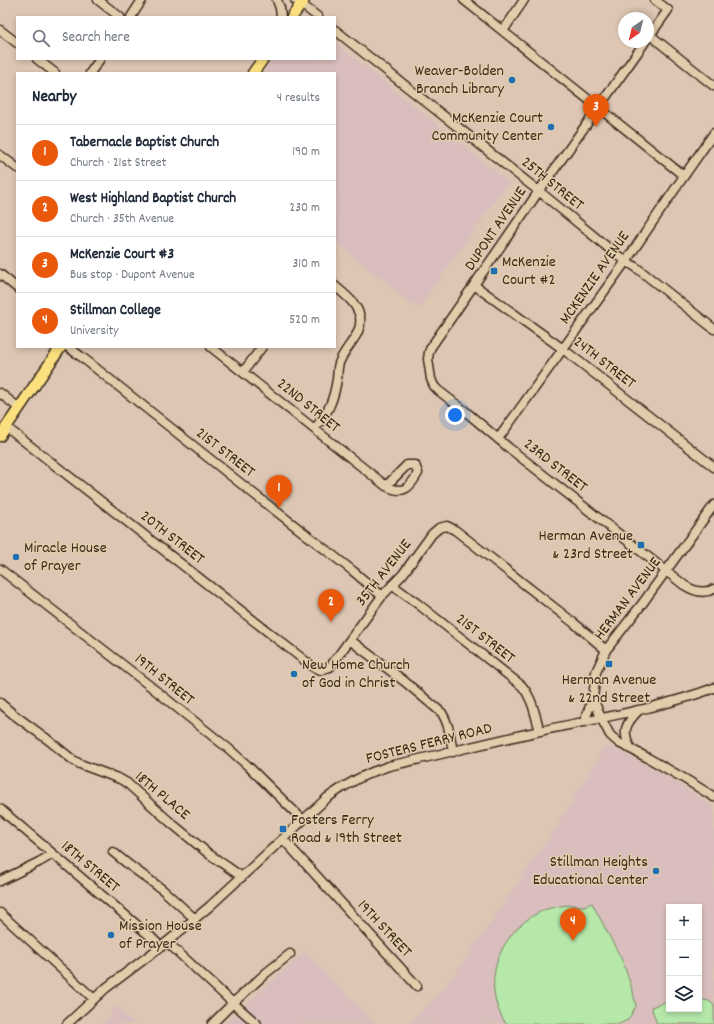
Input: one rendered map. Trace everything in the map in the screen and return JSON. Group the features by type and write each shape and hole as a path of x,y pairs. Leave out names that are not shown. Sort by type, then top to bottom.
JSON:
{"main road":[{"path":"292,16 300,1"},
{"path":"254,72 261,60"},
{"path":"0,436 60,348"}],"street":[{"path":"98,0 119,16"},
{"path":"131,16 142,0"},
{"path":"277,0 281,16"},
{"path":"464,0 684,176"},
{"path":"503,31 524,0"},
{"name":"DUPONT AVENUE","path":"654,30 668,10 655,0"},
{"path":"300,1 317,16"},
{"path":"0,30 16,42"},
{"name":"25TH STREET","path":"336,31 539,191 617,255 637,268 714,329"},
{"path":"654,43 714,86"},
{"name":"DUPONT AVENUE","path":"431,379 428,359 431,347 539,191 641,48"},
{"path":"38,60 54,72"},
{"path":"91,72 99,60"},
{"name":"MCKENZIE AVENUE","path":"498,439 626,261 714,133"},
{"path":"0,155 16,167"},
{"path":"0,274 16,287"},
{"name":"24TH STREET","path":"474,285 563,349 714,467"},
{"path":"314,429 323,419 331,404 337,380 339,363 360,327 358,310 353,303 336,287"},
{"name":"21ST STREET","path":"69,348 347,566 382,596"},
{"name":"22ND STREET","path":"212,348 386,486"},
{"path":"243,372 261,348"},
{"name":"23RD STREET","path":"431,379 434,386 439,391 666,571 692,590 698,592 714,589"},
{"path":"0,393 19,408"},
{"name":"20TH STREET","path":"6,427 306,662 321,670"},
{"name":"HERMAN AVENUE","path":"600,718 593,698 596,672 606,650 714,505"},
{"name":"35TH AVENUE","path":"321,670 330,667 382,596 407,569 432,534 439,528 447,526 455,530 569,619 606,650"},
{"name":"19TH STREET","path":"0,569 150,686 229,750 248,766 303,820"},
{"name":"21ST STREET","path":"392,585 522,686 528,693 540,731"},
{"path":"350,640 404,681 442,714 449,728 453,752"},
{"name":"FOSTERS FERRY ROAD","path":"67,1024 118,979 195,919 323,802 344,785 388,766 640,709 688,697 714,688"},
{"path":"584,722 593,698"},
{"name":"18TH PLACE","path":"0,703 47,738 73,760 120,779 127,784 209,854 242,877"},
{"path":"631,749 628,744 626,728 630,720 640,709"},
{"path":"600,718 610,735 619,743 685,778 714,797"},
{"name":"18TH STREET","path":"0,809 129,918 164,944 257,1024"},
{"name":"19TH STREET","path":"283,839 416,986"},
{"path":"113,852 163,890 195,919"},
{"path":"0,881 53,854"},
{"path":"0,913 94,999"},
{"path":"212,1024 266,973 290,954"}],"shaded area":[{"path":"336,44 509,182 418,309 336,243 336,72 263,72 271,60 336,60"},
{"path":"606,745 657,770 714,807 714,1024 410,1024 451,980 551,835"},
{"path":"305,951 375,1024 225,1024"},
{"path":"116,1006 136,1024 103,1024"}],"green space":[{"path":"592,903 623,962 633,992 636,1006 628,1020 619,1024 506,1024 499,1010 495,996 494,981 500,953 507,940 528,919 542,911 562,906 584,906"},
{"path":"702,1000 709,1001 714,1005 714,1024 657,1024 651,1007 666,1001 666,1012 702,1012"}],"place":[{"name":"Weaver-Bolden Branch Library","path":"512,80"},
{"name":"McKenzie Court Community Center","path":"551,127"},
{"name":"McKenzie Court #3","path":"596,127"},
{"name":"McKenzie Court #2","path":"494,271"},
{"name":"Tabernacle Baptist Church","path":"279,508"},
{"name":"Herman Avenue & 23rd Street","path":"641,545"},
{"name":"Miracle House of Prayer","path":"16,557"},
{"name":"West Highland Baptist Church","path":"331,622"},
{"name":"Herman Avenue & 22nd Street","path":"609,664"},
{"name":"New Home Church of God in Christ","path":"294,674"},
{"name":"Fosters Ferry Road & 19th Street","path":"283,829"},
{"name":"Stillman Heights Educational Center","path":"656,871"},
{"name":"Mission House of Prayer","path":"111,935"},
{"name":"Stillman College","path":"573,941"}]}
